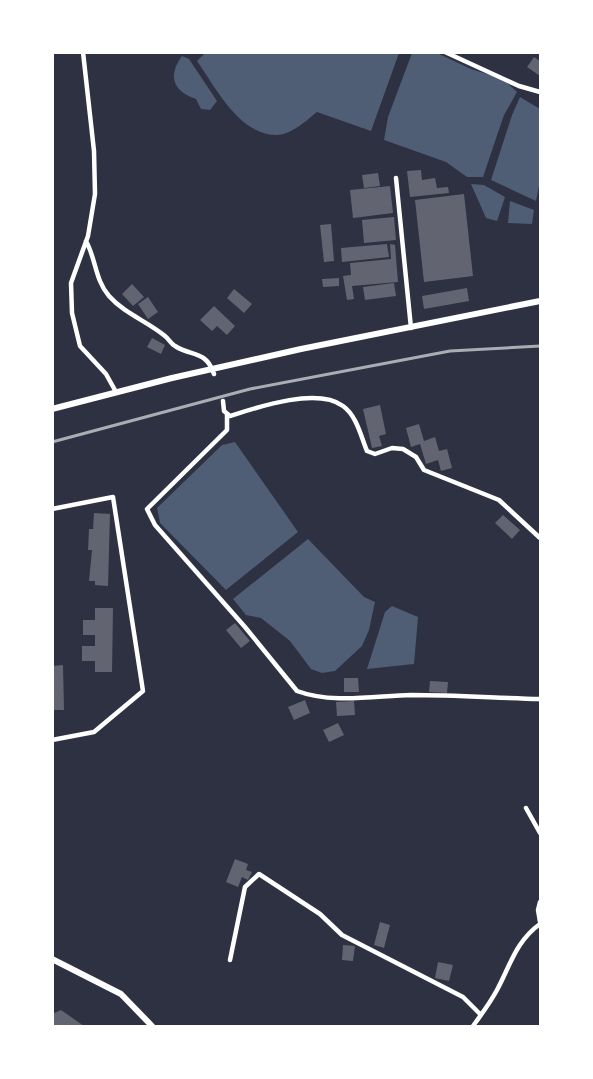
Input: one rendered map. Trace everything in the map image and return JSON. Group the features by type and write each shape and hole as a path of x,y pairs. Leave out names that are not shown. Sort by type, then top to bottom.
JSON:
{"street":[{"path":"83,52 94,151 95,194 86,241 71,283 72,313 80,346 106,374 116,392"},
{"path":"445,52 519,86 540,92"},
{"path":"396,178 411,328"},
{"path":"86,241 95,260 98,281 109,296 131,315 165,336 175,346 194,352 210,363 213,371"},
{"path":"52,409 116,392 540,301"},
{"path":"227,414 230,416 291,399 329,402 343,406 355,421 367,451 375,454 392,448 403,449 416,457 424,470 499,500 540,538"},
{"path":"222,401 227,414 227,430 147,509 155,525 245,627 297,691 309,695 339,697 412,695 540,699"},
{"path":"52,508 113,497 143,691 93,732 52,740"},
{"path":"526,808 540,833"},
{"path":"230,960 245,887 259,874 320,914 342,935 463,997 481,1015"},
{"path":"473,1026 522,941 540,923 538,910 540,902"},
{"path":"52,959 121,994 152,1026"}],"water":[{"path":"206,52 399,53 371,131 317,112 293,130 277,135 263,133 251,127 230,108 197,61"},
{"path":"412,53 437,53 471,69 503,79 517,92 504,115 483,177 467,177 446,162 384,140 388,117"},
{"path":"182,56 189,59 217,101 210,110 201,109 196,99 177,87 174,76"},
{"path":"520,97 540,109 540,181 536,201 491,180"},
{"path":"471,184 484,185 505,197 497,221 486,218"},
{"path":"510,201 534,210 532,224 508,223"},
{"path":"235,442 298,532 226,590 160,523 157,508 222,445"},
{"path":"308,539 364,597 375,602 369,630 362,646 335,671 322,673 311,669 290,641 261,618 246,615 233,599"},
{"path":"392,606 418,617 414,664 367,669 385,612"}],"building":[{"path":"534,57 540,61 540,76 527,67"},
{"path":"421,170 422,180 435,178 437,188 448,187 449,193 410,197 407,171"},
{"path":"378,173 380,186 364,188 362,175"},
{"path":"390,186 393,213 353,218 350,190"},
{"path":"464,194 473,276 424,282 415,200"},
{"path":"394,217 396,240 364,243 362,220"},
{"path":"331,224 334,261 324,262 320,225"},
{"path":"387,244 389,257 342,262 341,248"},
{"path":"390,244 395,245 398,282 352,286 354,299 347,300 343,276 351,275 350,263 391,259"},
{"path":"339,278 339,286 323,287 322,279"},
{"path":"394,283 396,296 365,300 363,287"},
{"path":"132,284 144,297 133,306 122,294"},
{"path":"467,288 469,301 424,309 422,296"},
{"path":"234,289 252,304 244,313 227,298"},
{"path":"148,297 158,312 148,319 138,304"},
{"path":"214,306 235,326 227,335 217,326 212,331 200,320"},
{"path":"152,338 165,345 161,354 147,347"},
{"path":"380,405 386,434 379,436 382,446 372,448 363,409"},
{"path":"419,424 424,441 435,437 439,451 447,449 452,468 441,471 438,460 426,464 420,444 411,447 406,428"},
{"path":"94,513 110,514 108,586 95,585 95,581 89,581 92,550 88,550 89,529 93,529"},
{"path":"503,515 520,530 512,539 495,523"},
{"path":"95,608 113,608 112,672 95,672 95,661 82,661 82,646 95,646 95,635 83,635 83,620 95,620"},
{"path":"235,623 250,641 241,648 226,630"},
{"path":"63,665 64,710 52,710 52,666"},
{"path":"344,678 358,678 359,692 344,692"},
{"path":"430,681 448,682 447,693 429,692"},
{"path":"305,700 310,713 294,720 288,707"},
{"path":"354,701 355,715 337,716 336,702"},
{"path":"338,723 344,735 329,742 323,730"},
{"path":"235,859 248,864 246,870 252,872 248,880 242,877 238,887 226,882"},
{"path":"380,922 390,925 384,948 374,945"},
{"path":"343,945 355,946 353,961 342,960"},
{"path":"438,962 453,965 449,981 435,978"},
{"path":"61,1010 84,1026 52,1026 52,1014"}],"railway":[{"path":"52,442 250,389 450,351 540,346"}]}
